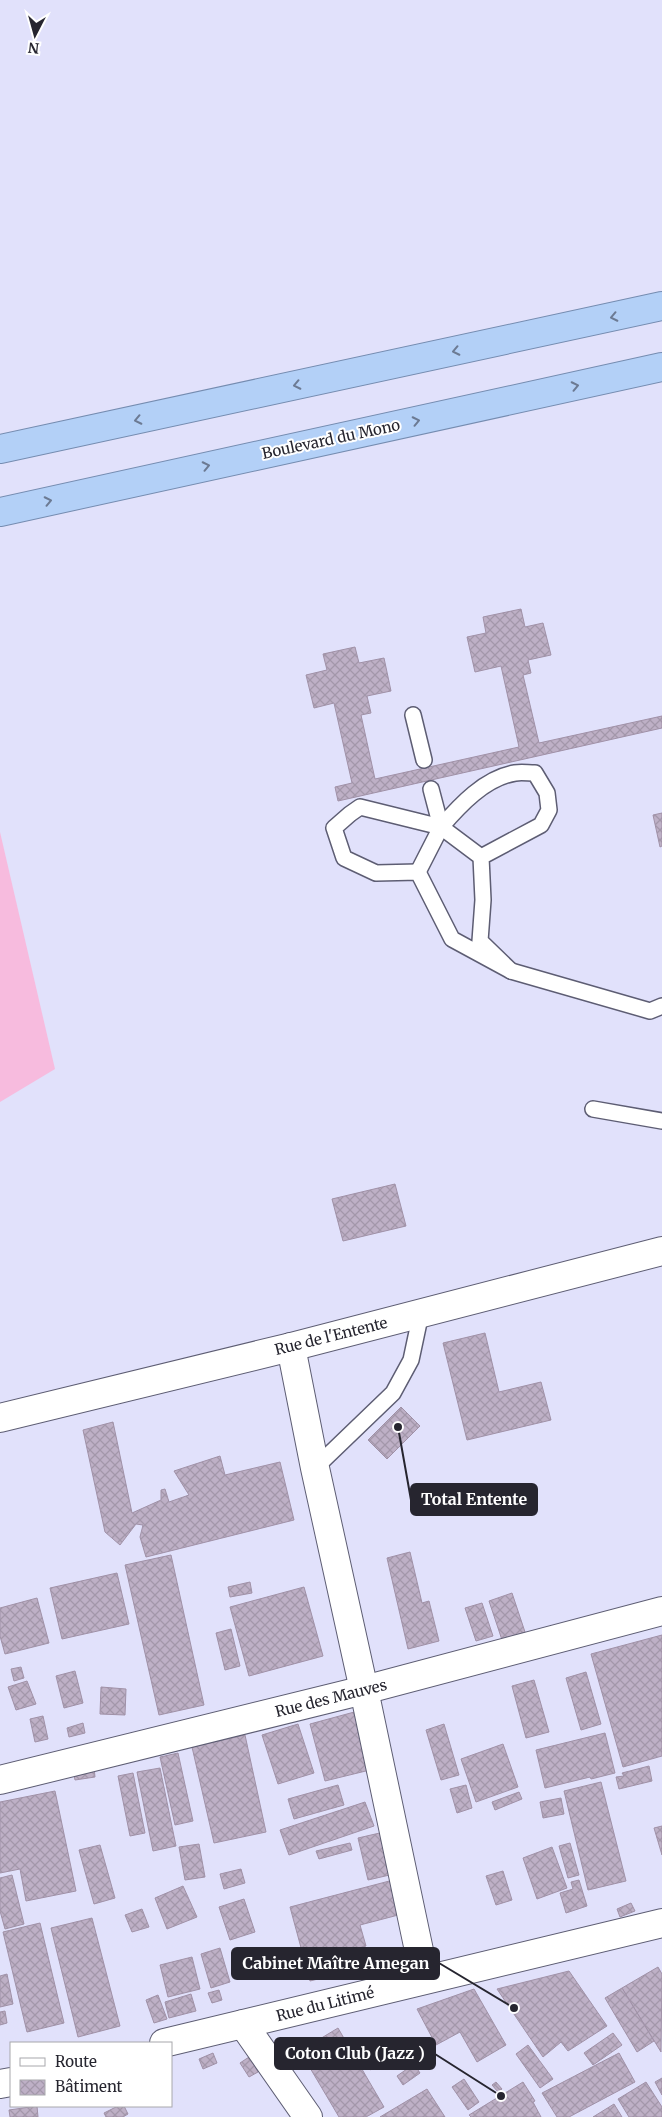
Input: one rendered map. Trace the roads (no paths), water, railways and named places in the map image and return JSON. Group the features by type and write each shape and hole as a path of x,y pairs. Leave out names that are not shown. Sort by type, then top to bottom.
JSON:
{"highway":[{"path":"0,450 662,306"},
{"name":"Boulevard du Mono","path":"0,512 662,367"}],"street":[{"name":"Rue de l'Entente","path":"0,1418 291,1347 662,1251"},
{"path":"291,1347 315,1468 425,1979"},
{"name":"Rue des Mauves","path":"0,1780 364,1690 662,1611"},
{"name":"Rue du Litimé","path":"168,2042 662,1923"},
{"path":"243,2024 308,2117"}],"lane":[{"path":"412,715 424,760"},
{"path":"418,872 441,827 456,809 492,781 515,773 534,773 547,792 549,810 541,825 481,857"},
{"path":"431,789 441,827"},
{"path":"418,872 376,873 344,858 334,828 360,807 441,827 481,857"},
{"path":"481,857 483,900 480,941 511,971"},
{"path":"418,872 452,939 511,971 650,1011 662,1006"},
{"path":"593,1109 662,1121"},
{"path":"315,1468 394,1393 411,1360 420,1313"}],"place":[{"name":"Total Entente","path":"398,1427"},
{"name":"Cabinet Maître Amegan","path":"514,2008"},
{"name":"Coton Club (Jazz )","path":"501,2096"}]}
